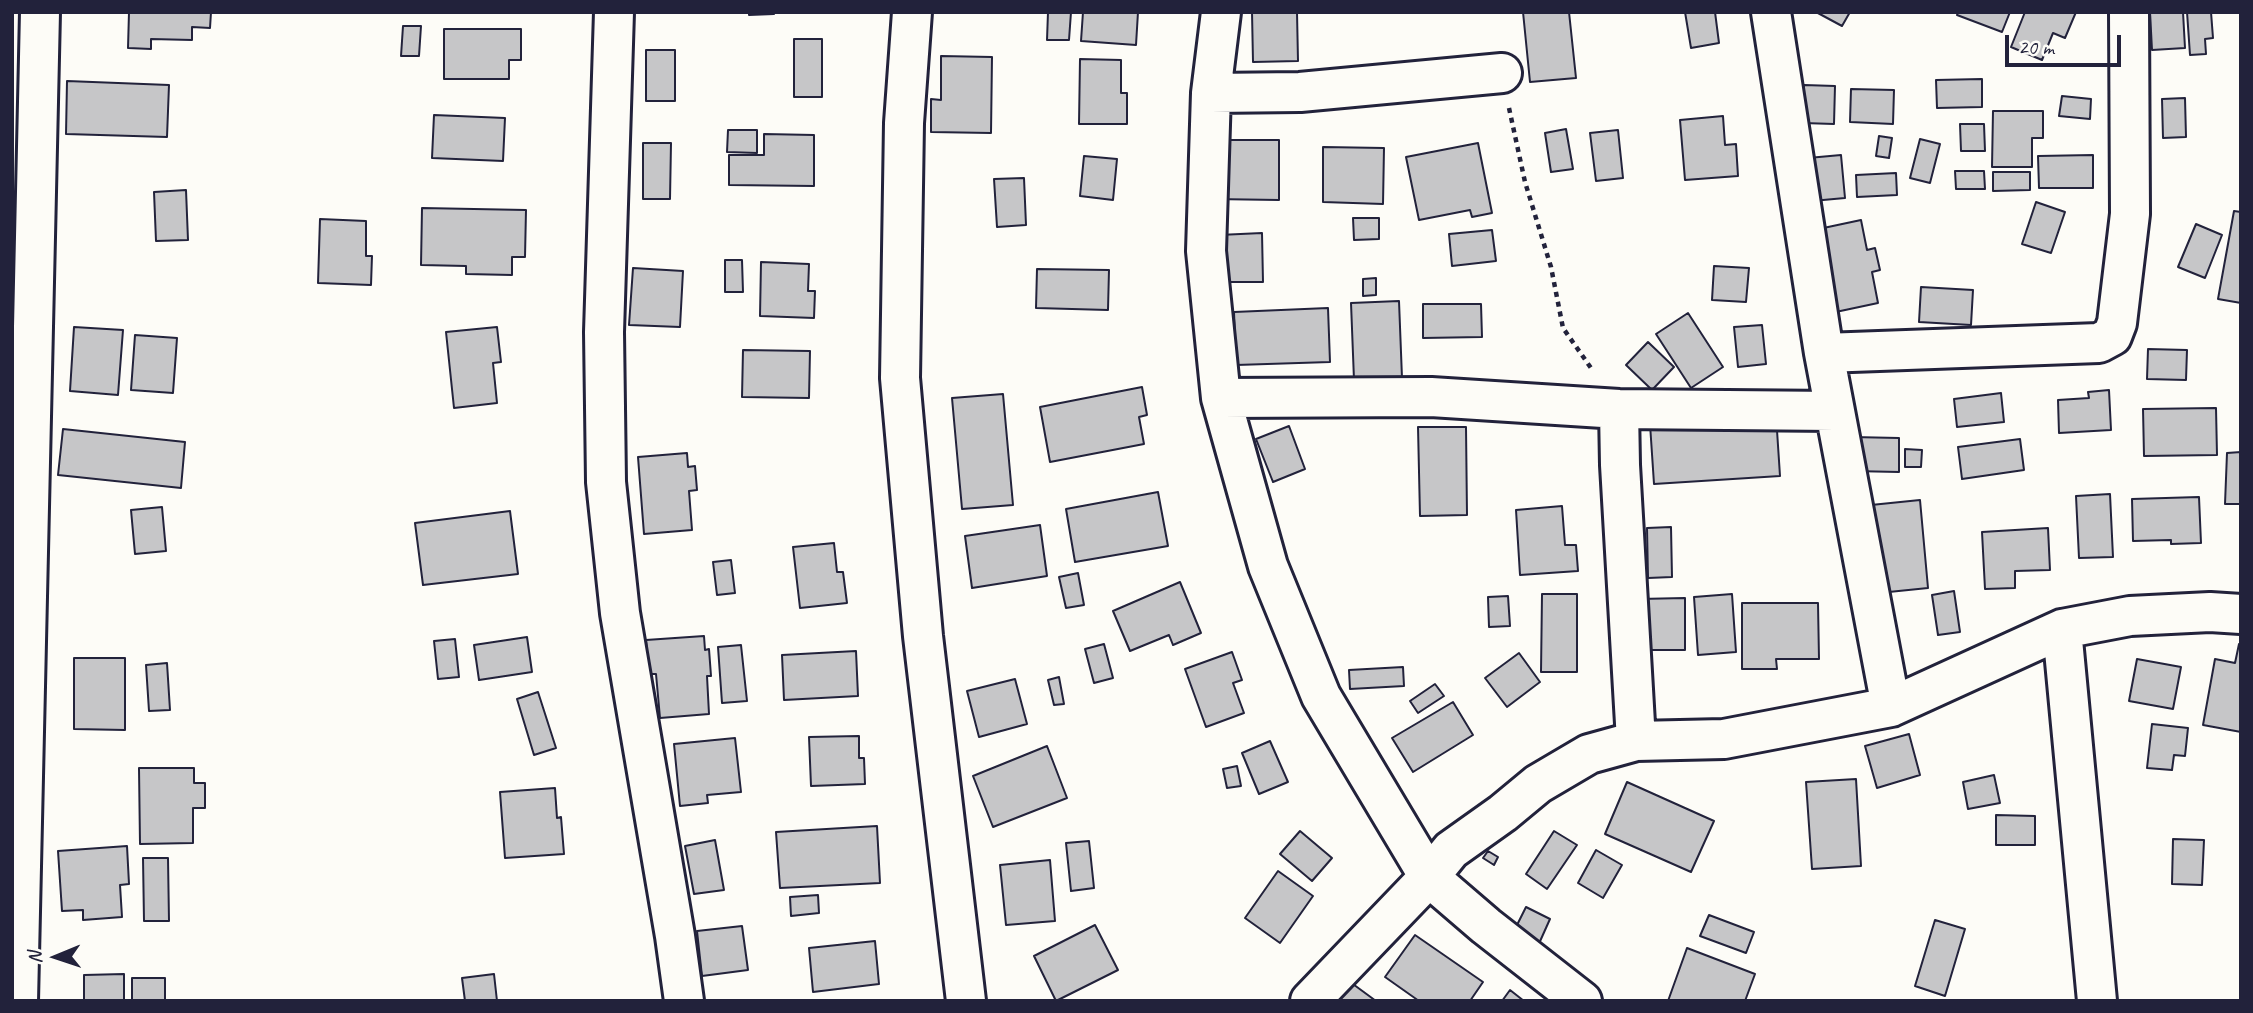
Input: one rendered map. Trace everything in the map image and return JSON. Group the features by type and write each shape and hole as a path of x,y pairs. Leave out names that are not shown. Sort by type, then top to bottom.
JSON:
{"street":[{"path":"18,1001 40,12"},
{"path":"614,12 604,332 606,482 620,612 684,1001"},
{"path":"912,12 904,123 900,378 923,636 966,1001"},
{"path":"1221,12 1211,93 1206,251 1221,398 1268,566 1321,696 1429,877 1486,926 1582,1001"},
{"path":"1771,12 1824,353 1891,707"},
{"path":"1824,353 2099,343 2112,336 2117,323 2130,214 2129,12"},
{"path":"1211,93 1300,92 1502,73"},
{"path":"1221,398 1431,397 1619,409 1835,411"},
{"path":"1619,409 1636,741"},
{"path":"1310,1001 1429,877 1451,850 1538,784 1589,754 1636,741 1724,739 1891,707 2062,629 2130,616 2210,612 2241,614"},
{"path":"2062,629 2097,1001"}],"path":[{"path":"1502,73 1525,181 1551,267 1563,328 1619,409"}],"building":[{"path":"129,12 211,12 210,28 192,27 192,40 151,39 151,49 128,48"},
{"path":"749,12 773,12 774,14 749,15"},
{"path":"1048,12 1071,12 1069,40 1047,40"},
{"path":"1083,12 1138,12 1136,45 1081,41"},
{"path":"1252,12 1297,12 1298,61 1253,62"},
{"path":"1523,12 1569,12 1576,78 1530,82"},
{"path":"1685,12 1715,12 1719,43 1691,48"},
{"path":"1816,12 1850,12 1842,26"},
{"path":"1958,12 2010,12 2002,32 1957,15"},
{"path":"2025,12 2076,12 2065,38 2053,33 2042,60 2011,47"},
{"path":"2150,12 2183,12 2185,48 2152,50"},
{"path":"2187,12 2211,12 2213,38 2205,39 2206,54 2190,55"},
{"path":"403,26 421,26 419,56 401,56"},
{"path":"444,29 521,29 521,60 509,60 509,79 444,79"},
{"path":"794,39 822,39 822,97 794,97"},
{"path":"646,50 675,50 675,101 646,101"},
{"path":"941,56 992,57 991,133 931,132 931,99 941,100"},
{"path":"1080,59 1121,60 1121,93 1127,93 1127,124 1079,124"},
{"path":"1982,79 1982,107 1937,108 1936,80"},
{"path":"67,81 169,85 167,137 66,134"},
{"path":"1804,85 1835,86 1834,124 1803,123"},
{"path":"1851,89 1894,90 1893,124 1850,122"},
{"path":"2062,96 2091,99 2090,119 2059,116"},
{"path":"2185,98 2186,137 2163,138 2162,99"},
{"path":"1993,111 2043,111 2043,138 2032,138 2032,167 1992,167"},
{"path":"434,115 505,118 503,161 432,158"},
{"path":"1723,116 1725,145 1736,144 1738,176 1685,180 1680,120"},
{"path":"1960,124 1984,124 1985,151 1961,151"},
{"path":"1566,129 1573,169 1551,172 1545,133"},
{"path":"728,130 757,130 757,153 727,152"},
{"path":"1618,130 1623,178 1596,181 1590,133"},
{"path":"764,134 814,135 814,186 729,185 729,155 764,155"},
{"path":"1879,136 1892,138 1889,158 1876,156"},
{"path":"1920,139 1940,144 1930,183 1910,178"},
{"path":"1213,140 1279,140 1279,200 1213,199"},
{"path":"643,143 671,143 670,199 643,199"},
{"path":"1478,143 1492,213 1472,217 1470,210 1419,220 1406,157"},
{"path":"1323,147 1384,148 1383,204 1323,202"},
{"path":"1841,155 1845,198 1812,201 1808,158"},
{"path":"2093,155 2093,188 2039,188 2038,156"},
{"path":"1084,156 1117,159 1113,200 1080,196"},
{"path":"1955,171 1984,171 1985,189 1956,189"},
{"path":"1993,172 2030,172 2030,190 1993,191"},
{"path":"1896,173 1897,195 1857,197 1856,175"},
{"path":"1024,178 1026,225 997,227 994,179"},
{"path":"186,190 188,240 156,241 154,192"},
{"path":"2036,202 2065,212 2051,253 2022,244"},
{"path":"422,208 526,210 525,257 512,257 512,275 466,274 466,266 421,265"},
{"path":"2234,211 2241,212 2241,303 2218,299"},
{"path":"1353,218 1379,218 1379,239 1354,240"},
{"path":"320,219 366,221 366,256 372,256 371,285 318,283"},
{"path":"1861,220 1867,250 1875,248 1880,270 1872,272 1878,303 1831,313 1814,230"},
{"path":"2196,224 2222,235 2205,278 2178,267"},
{"path":"1492,230 1496,261 1452,266 1449,234"},
{"path":"1262,233 1263,282 1220,282 1219,235"},
{"path":"725,260 742,260 743,292 725,292"},
{"path":"761,262 809,264 808,291 815,291 814,318 760,316"},
{"path":"1714,266 1749,268 1746,302 1712,300"},
{"path":"633,268 683,271 680,327 629,325"},
{"path":"1037,269 1109,270 1108,310 1036,308"},
{"path":"1376,278 1376,295 1363,296 1363,279"},
{"path":"1921,287 1973,290 1971,325 1919,322"},
{"path":"1399,301 1402,378 1354,380 1351,303"},
{"path":"1423,304 1481,304 1482,337 1423,338"},
{"path":"1328,308 1330,362 1236,365 1234,312"},
{"path":"1688,313 1723,367 1691,388 1656,334"},
{"path":"1762,325 1766,364 1738,367 1734,327"},
{"path":"74,327 123,330 118,395 70,391"},
{"path":"497,327 501,362 493,363 497,403 454,408 446,332"},
{"path":"135,335 177,338 173,393 131,390"},
{"path":"1648,342 1674,367 1652,390 1626,365"},
{"path":"2148,349 2187,350 2186,380 2147,379"},
{"path":"743,350 810,351 809,398 742,397"},
{"path":"1142,387 1147,415 1139,417 1144,444 1050,462 1040,407"},
{"path":"2109,390 2111,430 2059,433 2058,400 2089,398 2088,392"},
{"path":"2001,393 2004,422 1957,427 1954,399"},
{"path":"1003,394 1013,505 962,509 952,398"},
{"path":"2216,408 2217,455 2144,456 2143,409"},
{"path":"1776,415 1780,476 1654,484 1650,424"},
{"path":"1289,426 1305,469 1273,482 1256,439"},
{"path":"1418,427 1466,427 1467,515 1420,516"},
{"path":"63,429 185,442 181,488 58,475"},
{"path":"1852,437 1899,438 1899,472 1852,471"},
{"path":"2020,439 2024,470 1962,479 1958,447"},
{"path":"1905,449 1922,450 1921,467 1905,467"},
{"path":"2241,452 2241,504 2225,504 2227,453"},
{"path":"687,453 688,467 695,466 697,490 689,491 692,530 644,534 638,457"},
{"path":"1158,492 1168,546 1075,562 1066,509"},
{"path":"2110,494 2113,557 2079,558 2076,496"},
{"path":"2199,497 2201,543 2171,544 2171,540 2133,541 2132,499"},
{"path":"1920,500 1928,588 1879,593 1871,505"},
{"path":"1562,506 1565,545 1576,545 1578,571 1520,575 1516,510"},
{"path":"162,507 166,551 135,554 131,510"},
{"path":"510,511 518,574 423,585 415,523"},
{"path":"1040,525 1047,576 972,588 965,536"},
{"path":"1671,527 1672,577 1648,578 1647,528"},
{"path":"2048,528 2050,570 2015,571 2015,588 1985,589 1982,532"},
{"path":"834,543 837,572 843,572 847,603 800,608 793,547"},
{"path":"731,560 735,593 717,595 713,562"},
{"path":"1078,573 1084,605 1066,608 1059,577"},
{"path":"1180,582 1201,633 1173,645 1169,635 1130,651 1113,611"},
{"path":"1954,591 1960,632 1938,635 1932,595"},
{"path":"1542,594 1577,594 1577,672 1541,672"},
{"path":"1732,594 1736,652 1698,655 1694,597"},
{"path":"1508,596 1510,626 1489,627 1488,597"},
{"path":"1685,598 1685,650 1648,650 1639,599"},
{"path":"1742,603 1818,603 1819,659 1776,659 1777,669 1742,669"},
{"path":"704,636 705,650 709,649 711,676 707,676 709,714 660,718 656,674 649,674 646,640"},
{"path":"527,637 532,672 479,680 474,645"},
{"path":"455,639 459,677 438,679 434,641"},
{"path":"1104,644 1113,678 1094,683 1085,649"},
{"path":"2239,644 2241,732 2203,725 2215,659 2235,663"},
{"path":"741,645 747,701 722,703 718,647"},
{"path":"856,651 858,696 784,700 782,655"},
{"path":"1232,652 1242,680 1233,683 1244,713 1206,727 1185,669"},
{"path":"1519,653 1540,682 1507,707 1485,678"},
{"path":"74,658 125,658 125,730 74,729"},
{"path":"2137,659 2181,667 2173,709 2129,701"},
{"path":"167,663 170,710 149,711 146,665"},
{"path":"1403,667 1404,686 1350,689 1349,670"},
{"path":"1059,677 1064,704 1054,705 1048,680"},
{"path":"1015,679 1027,724 979,737 967,691"},
{"path":"1435,684 1444,696 1418,713 1410,701"},
{"path":"538,692 556,748 534,755 517,699"},
{"path":"1453,702 1473,735 1413,772 1392,738"},
{"path":"2152,724 2188,728 2185,756 2174,755 2172,770 2147,768"},
{"path":"1909,734 1920,775 1877,788 1865,746"},
{"path":"859,736 859,758 864,758 865,784 811,786 809,737"},
{"path":"735,738 741,792 707,795 708,803 680,806 674,744"},
{"path":"1270,741 1288,782 1259,794 1242,753"},
{"path":"1047,746 1067,798 993,827 973,776"},
{"path":"1237,766 1241,786 1227,788 1223,769"},
{"path":"139,768 194,768 194,783 205,783 205,808 193,808 193,843 140,844"},
{"path":"1994,775 2000,803 1968,809 1963,782"},
{"path":"1856,779 1861,866 1812,869 1806,782"},
{"path":"1627,782 1714,821 1691,872 1605,834"},
{"path":"555,788 564,854 505,858 500,792"},
{"path":"1996,815 2035,816 2035,845 1996,845"},
{"path":"877,826 880,883 780,888 776,832"},
{"path":"1300,831 1332,858 1312,881 1280,854"},
{"path":"1554,831 1577,845 1547,889 1526,874"},
{"path":"2173,839 2204,840 2202,885 2172,884"},
{"path":"715,840 724,890 694,894 685,846"},
{"path":"1089,841 1094,888 1071,891 1066,843"},
{"path":"127,846 129,884 120,885 122,917 83,920 83,910 62,911 58,851"},
{"path":"1596,850 1622,865 1603,898 1578,883"},
{"path":"1488,851 1498,857 1494,865 1483,858"},
{"path":"143,858 168,858 169,921 144,921"},
{"path":"1050,860 1055,921 1006,925 1000,865"},
{"path":"1278,871 1313,896 1280,943 1245,918"},
{"path":"818,895 819,913 791,916 790,897"},
{"path":"1526,907 1550,919 1537,948 1512,935"},
{"path":"1709,915 1754,932 1746,953 1700,936"},
{"path":"1935,920 1965,929 1945,996 1915,986"},
{"path":"1095,925 1118,970 1056,1001 1034,956"},
{"path":"742,926 748,970 702,976 697,931"},
{"path":"1415,935 1483,982 1470,1001 1419,1001 1385,977"},
{"path":"875,941 879,984 813,992 809,948"},
{"path":"1687,948 1755,974 1745,1001 1668,1001"},
{"path":"124,974 124,1001 84,1001 84,975"},
{"path":"494,974 497,1001 465,1001 462,978"},
{"path":"1342,976 1376,1001 1324,1001"},
{"path":"132,978 165,978 165,1001 132,1001"},
{"path":"1510,990 1524,1001 1502,1001"}]}
